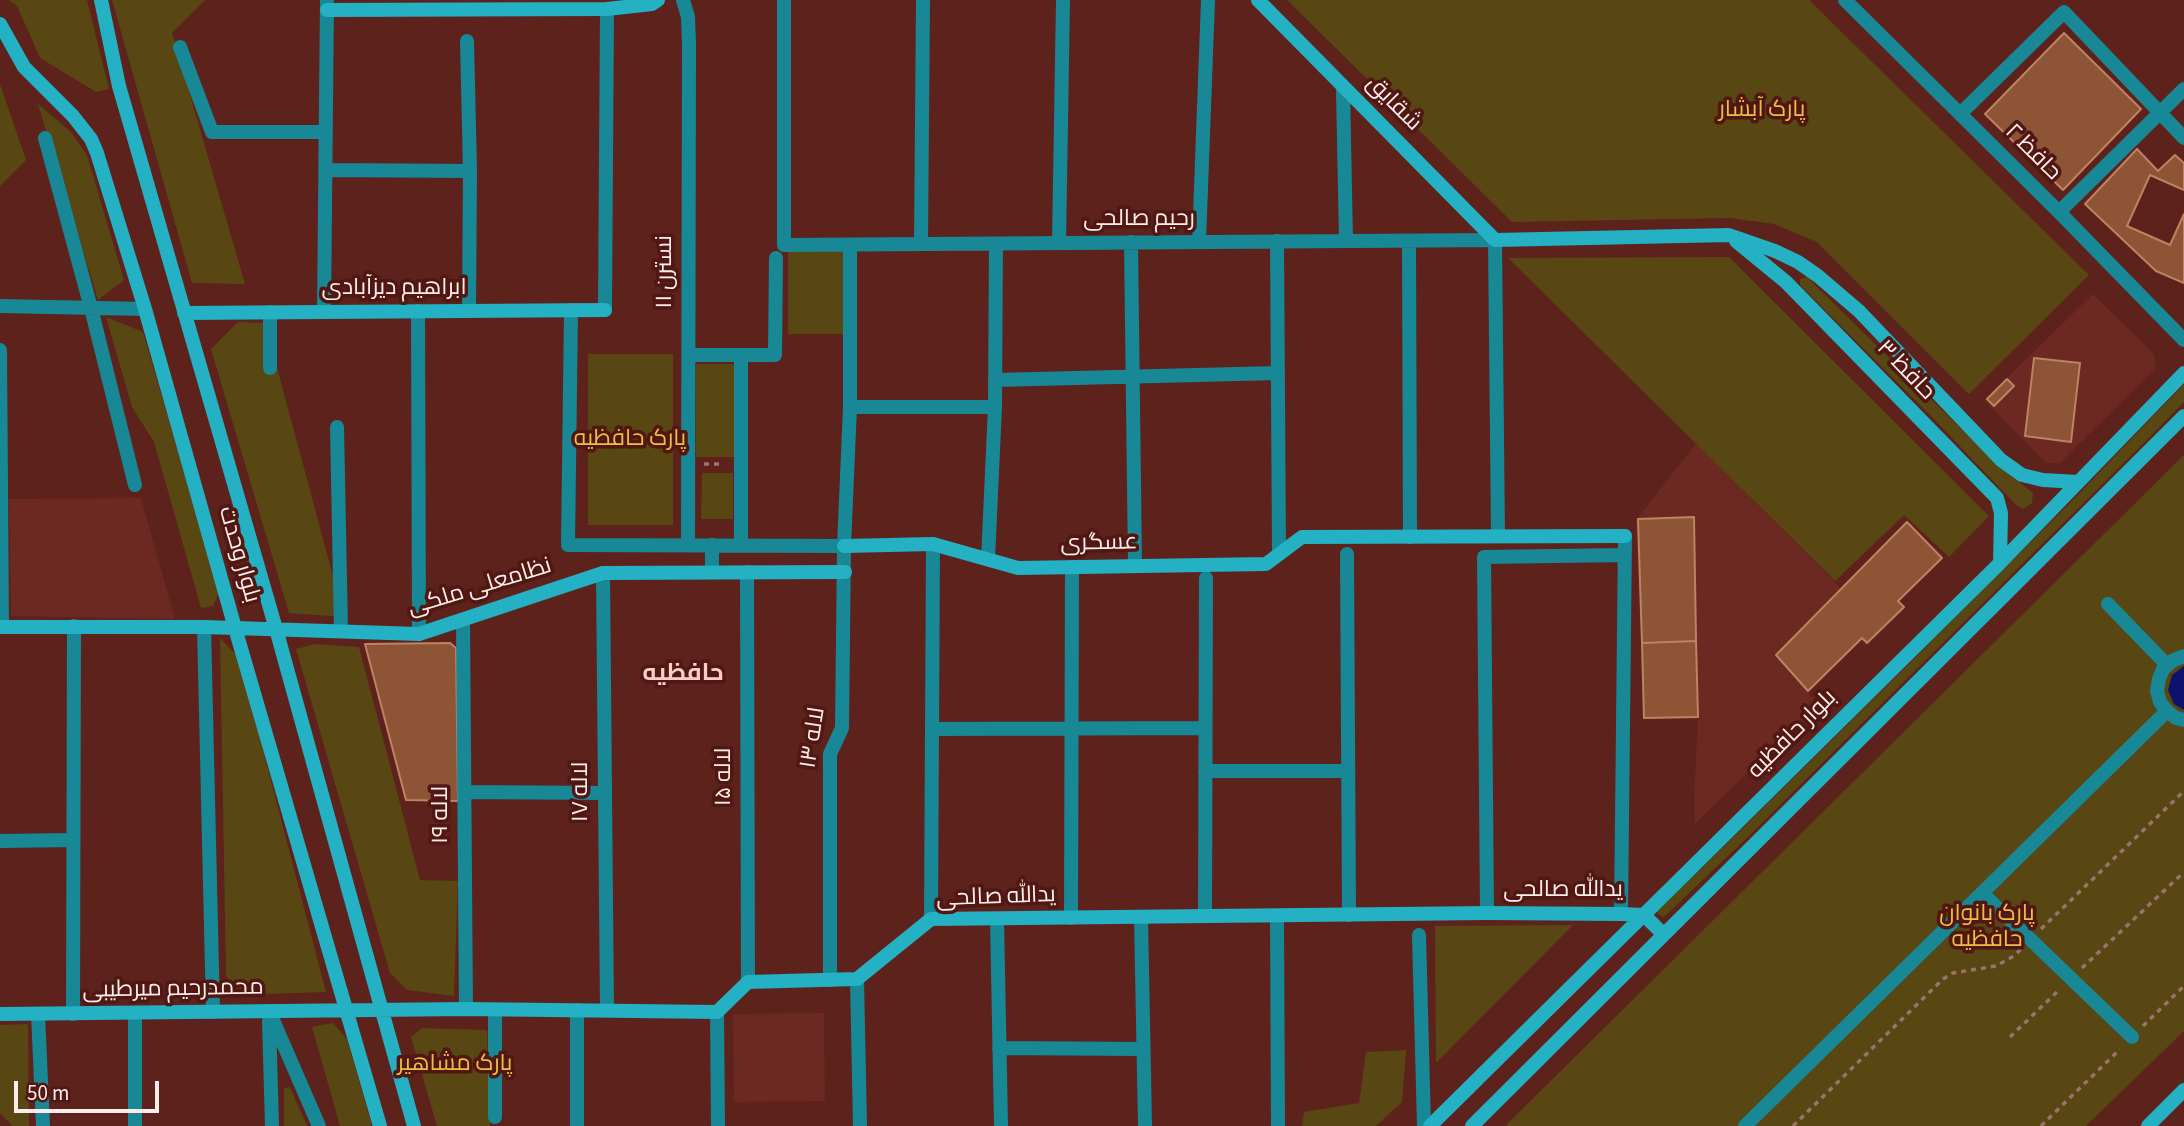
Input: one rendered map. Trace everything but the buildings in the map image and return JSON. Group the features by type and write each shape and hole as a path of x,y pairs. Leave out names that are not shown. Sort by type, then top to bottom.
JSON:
{"street":[{"name":"بلوار وحدت","path":"102,0 119,86 276,629 414,1126"},
{"path":"324,312 327,5 542,4 607,9 652,4 658,0"},
{"name":"نسترن ۱۱","path":"683,0 688,17 689,44 688,544"},
{"path":"689,355 775,355 780,252 784,0"},
{"path":"921,244 923,0"},
{"path":"1059,243 1063,0"},
{"path":"1199,242 1208,0"},
{"name":"شقایق","path":"1258,0 1496,240"},
{"name":"حافظ ۲","path":"1845,0 2060,212 2184,340"},
{"name":"ابراهیم دیزآبادی","path":"184,313 605,310 607,9"},
{"path":"1961,114 2064,12 2184,138"},
{"name":"بلوار وحدت","path":"0,24 24,67 73,116 91,139 97,153 145,309 380,1126"},
{"path":"467,41 469,311"},
{"path":"180,47 212,132 326,132"},
{"path":"2060,212 2184,89"},
{"path":"1343,90 1346,241"},
{"path":"45,138 135,485"},
{"path":"326,170 470,171"},
{"name":"حافظ ۳","path":"1496,240 1729,235 1775,251 1818,276 1859,312 2001,460 2022,475 2043,480 2078,482"},
{"name":"حافظ ۳","path":"1729,235 1786,282 1997,498 2001,513 2000,563"},
{"path":"1496,240 1498,536"},
{"name":"رحیم صالحی","path":"780,252 850,245 1496,240"},
{"path":"1277,241 1279,553"},
{"path":"1409,241 1410,537"},
{"path":"1131,242 1135,565"},
{"path":"988,559 995,407 996,244"},
{"name":"لاله ۱۳","path":"830,980 830,754 842,728 844,546 850,407 850,245"},
{"path":"0,306 145,309"},
{"name":"عسگری","path":"571,310 568,545 933,544 1018,568 1266,564 1302,537 1625,536 1625,555"},
{"path":"418,311 419,634"},
{"path":"270,312 270,368"},
{"path":"0,349 1,626"},
{"path":"741,355 741,545"},
{"path":"995,380 1278,373"},
{"name":"بلوار حافظیه","path":"1427,1126 2000,563 2184,373"},
{"path":"850,407 995,407"},
{"path":"1472,1126 2184,416"},
{"path":"337,427 341,631"},
{"path":"931,919 933,544"},
{"path":"712,545 712,572"},
{"path":"1347,554 1349,915"},
{"path":"1487,913 1484,557 1625,555 1620,914"},
{"path":"1071,918 1072,567"},
{"name":"لاله ۱۵","path":"747,572 748,982"},
{"name":"نظامعلی ملکی","path":"1,626 204,627 419,634 603,573 845,572"},
{"name":"لاله ۱۷","path":"603,573 607,1010"},
{"path":"1205,916 1206,578"},
{"path":"2108,604 2167,665"},
{"name":"لاله ۱۹","path":"463,620 466,1009"},
{"path":"73,1014 74,626"},
{"path":"204,627 213,1012"},
{"path":"2184,656 2167,665 2159,679 2157,691 2160,702 2167,711 2184,720"},
{"path":"1745,1126 2167,711"},
{"path":"933,729 1205,728"},
{"path":"1205,771 1348,771"},
{"path":"464,792 605,793"},
{"path":"0,841 73,841"},
{"path":"1982,893 2132,1037"},
{"name":"یدالله صالحی","path":"857,979 931,919 1487,913 1644,915"},
{"path":"1644,915 1663,934"},
{"path":"1276,916 1278,1126"},
{"path":"1141,917 1145,1126"},
{"path":"997,919 1001,1126"},
{"path":"1419,935 1427,1126"},
{"path":"381,1011 466,1009 717,1012 748,982 857,979 860,1126"},
{"path":"495,1010 495,1117"},
{"path":"577,1010 578,1126"},
{"path":"269,1011 272,1126"},
{"path":"269,1011 319,1126"},
{"name":"محمدرحیم میرطیبی","path":"0,1014 381,1011"},
{"path":"717,1012 718,1126"},
{"path":"135,1013 135,1126"},
{"path":"38,1014 43,1126"},
{"path":"999,1048 1143,1049"},
{"path":"2148,1126 2184,1090"}],"path":[{"path":"688,464 741,464"},
{"path":"1793,1126 1943,979 1953,973 1996,966 2014,956 2184,791"},
{"path":"2010,1037 2184,872"},
{"path":"2041,1126 2184,986"}],"shaded area":[{"path":"2093,294 2154,354 2156,368 2060,463 2046,463 1984,400"},
{"path":"1696,443 1840,588 1774,655 1818,703 1695,824 1698,717 1644,718 1636,520"},
{"path":"141,498 175,619 11,616 9,499"},
{"path":"2184,666 2184,710 2174,704 2168,690 2172,675"},
{"path":"824,1013 825,1101 734,1102 733,1014"}],"green space":[{"path":"9,0 87,0 109,89 96,92 40,58 17,6"},
{"path":"112,0 205,0 172,33 245,284 192,283"},
{"name":"پارک آبشار","path":"1287,0 1809,0 2089,275 1969,394 1817,242 1774,224 1729,218 1512,222"},
{"path":"0,84 26,160 0,186"},
{"path":"38,104 71,132 87,155 124,280 98,300"},
{"path":"788,249 844,249 843,334 788,334"},
{"path":"1729,257 1989,516 1949,557 1904,515 1835,581 1508,258"},
{"path":"1807,277 1999,466 2033,493 2032,503 2023,509 2016,505 1800,285 1800,279"},
{"path":"106,317 143,332 219,593 213,606 201,608 154,442 132,407"},
{"path":"238,322 265,323 344,617 289,613 211,349"},
{"name":"پارک حافظیه","path":"588,354 673,354 673,525 588,525"},
{"path":"696,364 734,364 734,457 696,457"},
{"path":"2184,384 2184,402 2148,439 1751,834 1664,917 1658,914 1656,910 1914,659"},
{"name":"پارک بانوان حافظیه","path":"2184,455 2184,1031 2086,1126 1505,1126"},
{"path":"702,473 733,473 733,519 701,519"},
{"path":"220,638 239,658 326,992 236,995 226,975"},
{"path":"315,644 359,647 420,880 458,881 454,996 407,990 390,973 296,649"},
{"path":"1573,925 1436,1063 1435,926"},
{"path":"333,1023 347,1039 372,1126 340,1126 312,1027"},
{"path":"28,1024 29,1126 13,1126 0,1113 0,1025"},
{"name":"پارک مشاهیر","path":"422,1028 487,1030 490,1126 437,1126 411,1037"},
{"path":"1406,1050 1402,1102 1376,1126 1302,1126 1304,1112 1359,1103 1366,1052"},
{"path":"290,1087 307,1126 284,1126 284,1088"}],"district":[{"name":"حافظیه","path":"683,675"}]}
